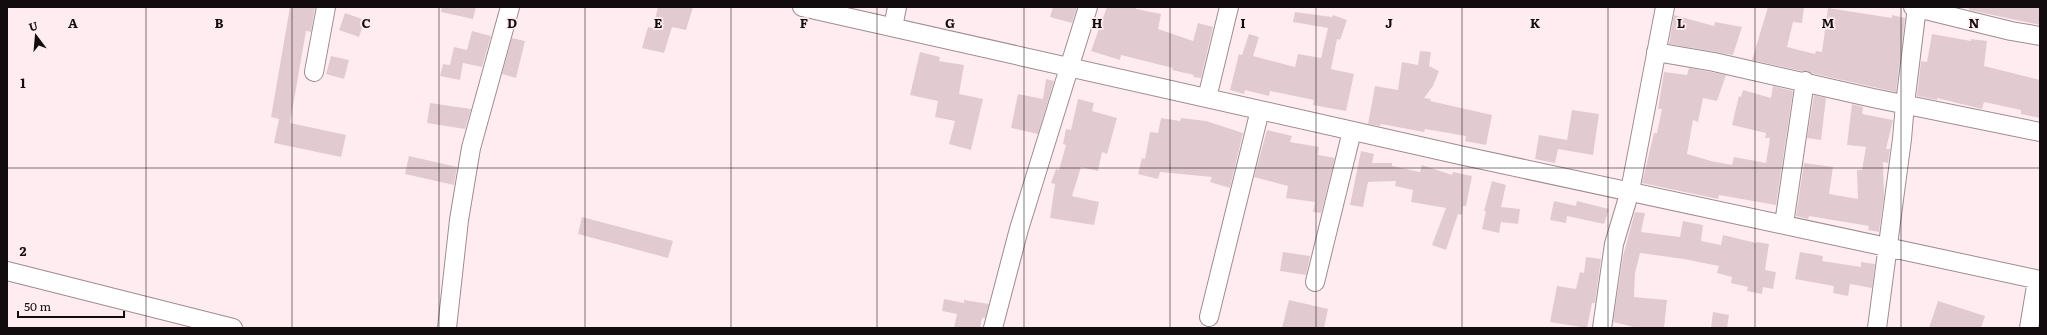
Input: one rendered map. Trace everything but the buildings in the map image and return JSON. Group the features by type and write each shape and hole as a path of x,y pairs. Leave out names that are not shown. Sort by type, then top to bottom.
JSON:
{"street":[{"path":"314,72 326,7"},
{"path":"447,328 459,220 471,148 510,7"},
{"path":"802,7 1352,131 2038,280 2029,328"},
{"path":"892,27 897,7"},
{"path":"992,328 1019,229 1088,7"},
{"path":"1207,98 1229,7"},
{"path":"1602,328 1614,244 1630,191 1665,7"},
{"path":"1877,328 1902,139 1916,7 2011,31 2040,36"},
{"path":"1656,52 1805,81 1905,104 2040,132"},
{"path":"1784,224 1805,81"},
{"path":"1209,317 1260,110"},
{"path":"1315,282 1352,131"},
{"path":"7,271 233,328"}]}
